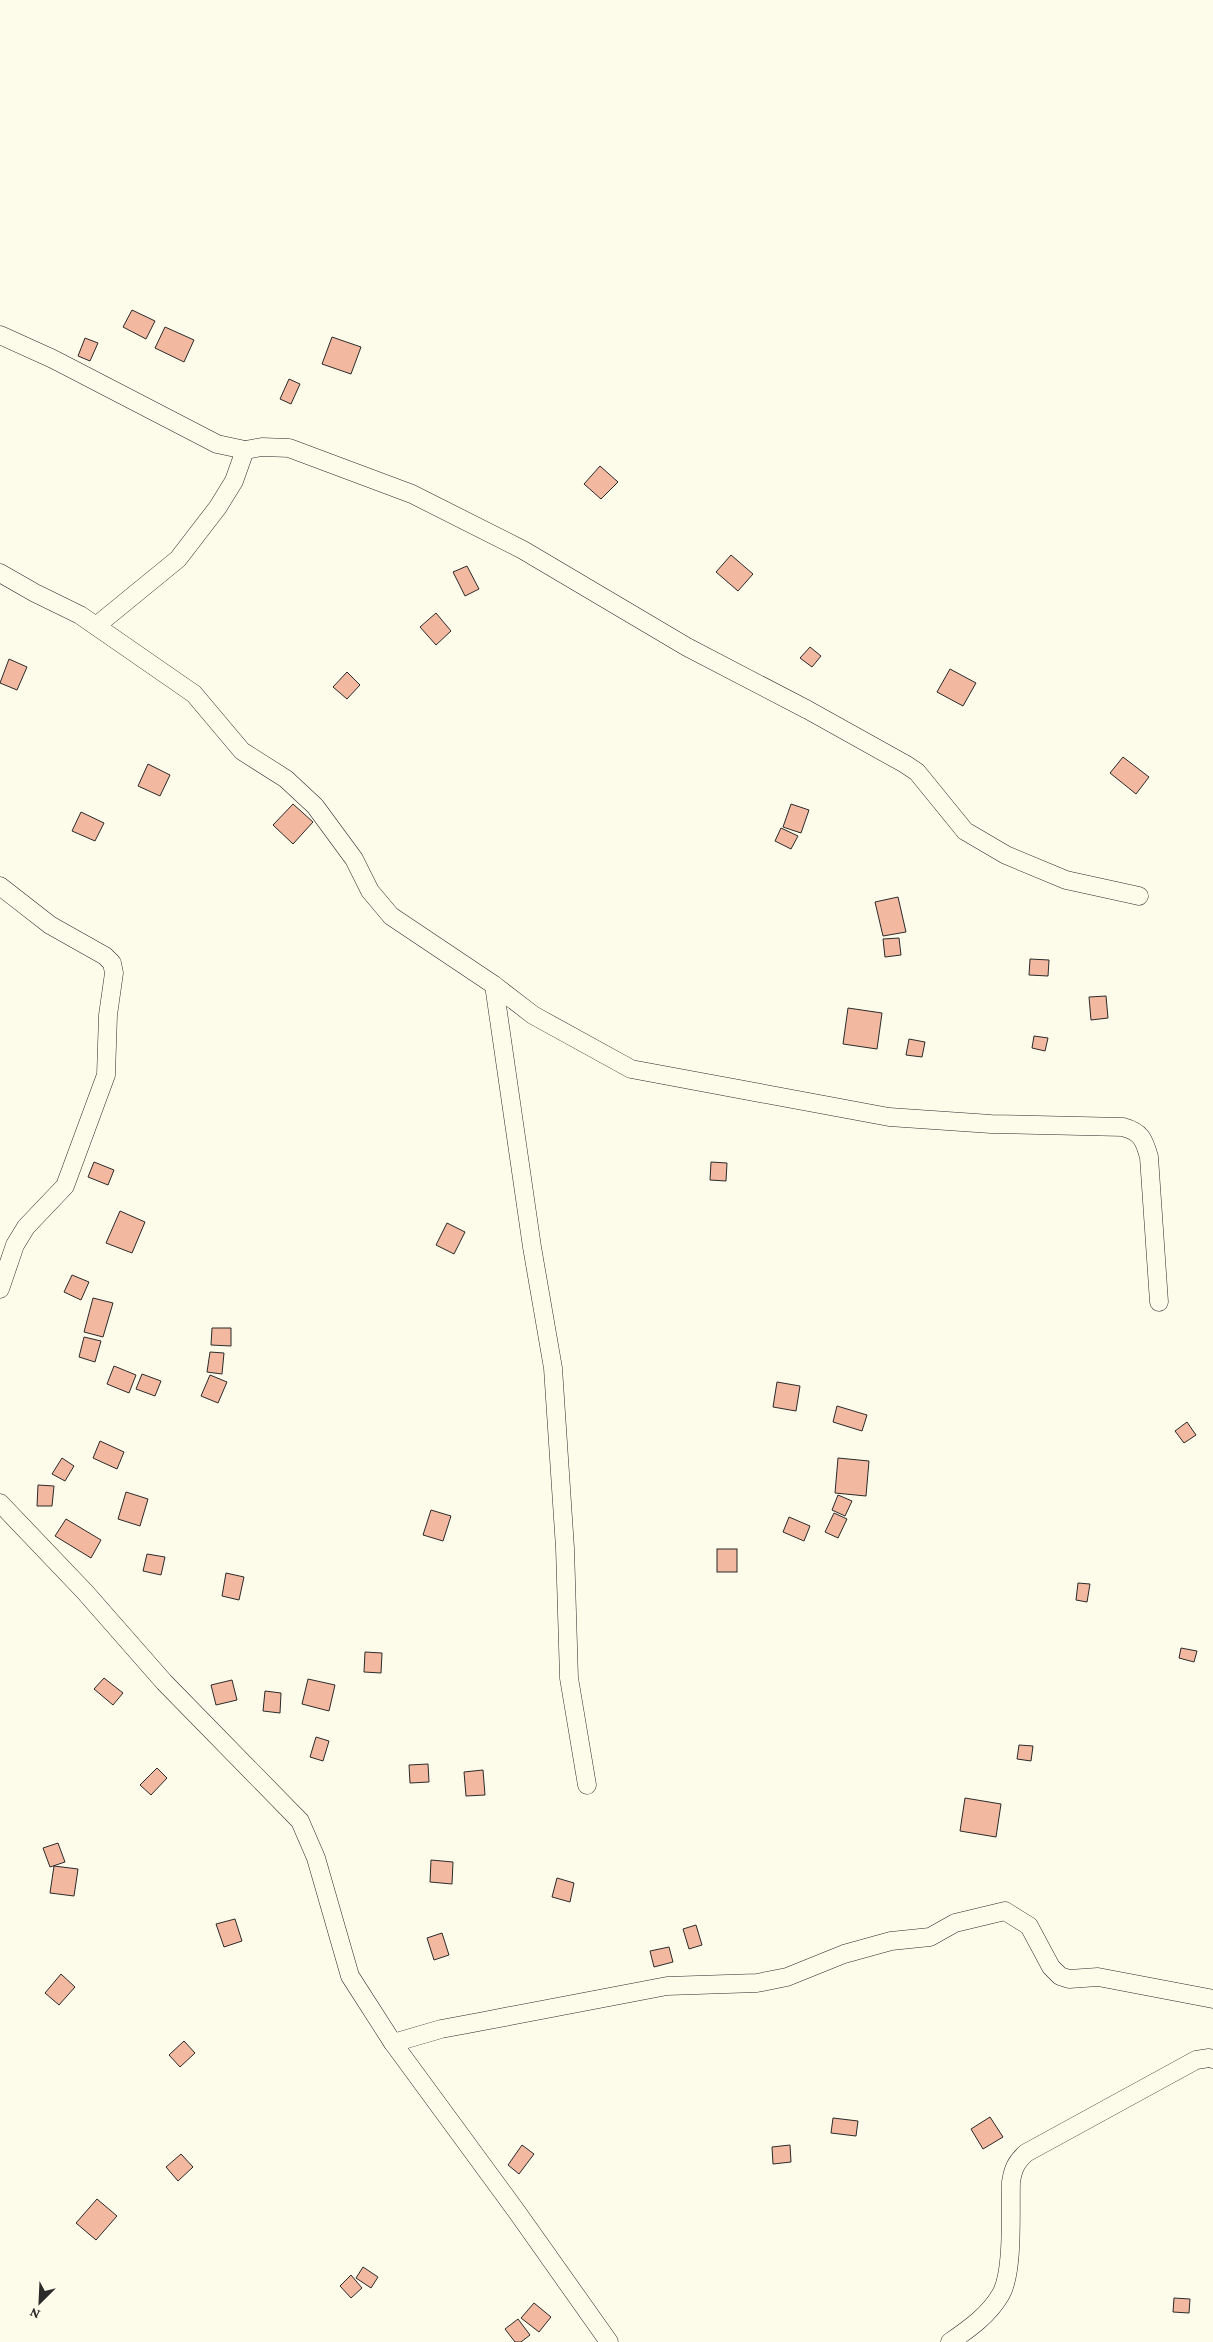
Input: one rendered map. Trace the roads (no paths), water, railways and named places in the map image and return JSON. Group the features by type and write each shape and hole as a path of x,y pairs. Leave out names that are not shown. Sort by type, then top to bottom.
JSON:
{"street":[{"path":"0,335 53,359 217,444 245,450 262,447 288,448 412,494 524,550 687,647 808,710 905,764 917,772 965,830 1006,855 1066,880 1139,896"},
{"path":"96,626 178,559 218,507 234,481 245,450"},
{"path":"0,573 96,626 194,694 242,750 286,779 315,806 354,859 370,892 391,916 494,985 533,1015 631,1069 889,1117 991,1124 1123,1127 1136,1131 1146,1143 1149,1156 1159,1302"},
{"path":"0,886 50,925 105,956 112,963 114,973 108,1015 106,1075 65,1186 26,1227 18,1239 0,1289"},
{"path":"494,985 532,1247 553,1368 565,1548 569,1678 587,1785"},
{"path":"0,1503 84,1592 164,1682 300,1821 316,1858 350,1976 393,2043 517,2212 609,2342"},
{"path":"393,2043 441,2029 484,2020 666,1986 757,1983 787,1977 844,1954 891,1941 930,1937 955,1922 1005,1911 1029,1926 1051,1967 1060,1976 1069,1979 1098,1977 1213,1999"},
{"path":"950,2342 985,2314 1002,2293 1008,2275 1011,2182 1013,2169 1018,2160 1026,2153 1196,2060 1209,2058 1213,2060"}]}
